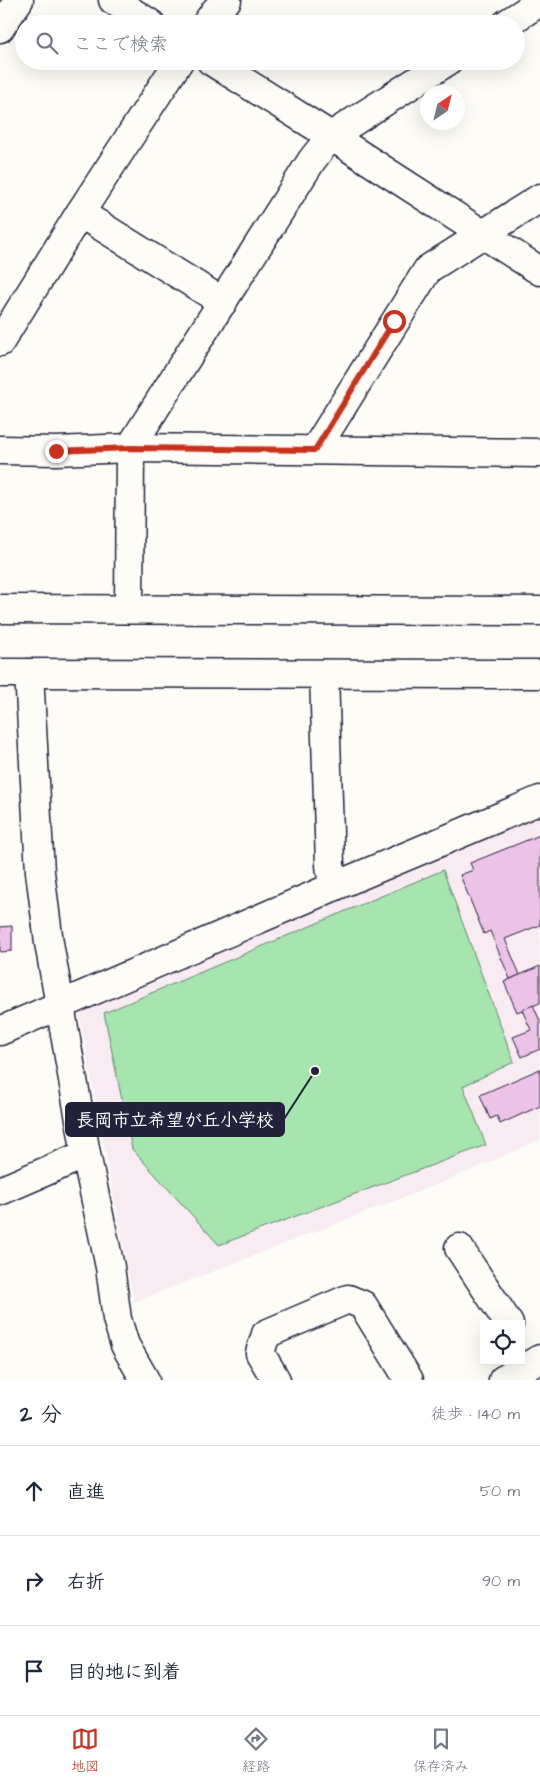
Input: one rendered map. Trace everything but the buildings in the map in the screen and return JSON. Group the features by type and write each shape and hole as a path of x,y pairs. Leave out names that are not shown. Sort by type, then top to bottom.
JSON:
{"street":[{"path":"0,28 19,0"},
{"path":"113,0 137,15"},
{"path":"212,15 227,0"},
{"path":"520,15 540,2"},
{"path":"0,342 80,212 173,70"},
{"path":"225,70 540,271"},
{"path":"129,609 130,448 312,160 331,136 434,70"},
{"path":"315,450 428,269 540,198"},
{"path":"80,212 222,302"},
{"path":"0,450 56,451 130,448 540,452"},
{"path":"0,609 540,611"},
{"path":"0,673 540,674"},
{"path":"29,673 40,872 50,943 86,1154 110,1267 116,1319 125,1345 145,1380"},
{"path":"324,674 330,865 333,887"},
{"path":"0,1032 333,887 540,800"},
{"path":"0,1191 86,1154"},
{"path":"459,1248 506,1320"},
{"path":"276,1380 260,1354 266,1334 348,1299 363,1305 409,1380"},
{"path":"503,1380 534,1359"}],"shaded area":[{"path":"540,809 540,1140 441,1183 134,1302 77,1002"}],"green space":[{"path":"443,870 514,1062 463,1086 486,1145 219,1245 132,1149 104,1013"}],"place":[{"name":"長岡市立希望が丘小学校","path":"315,1071"}],"route":[{"path":"56,451 130,448 315,450 394,321"}]}
